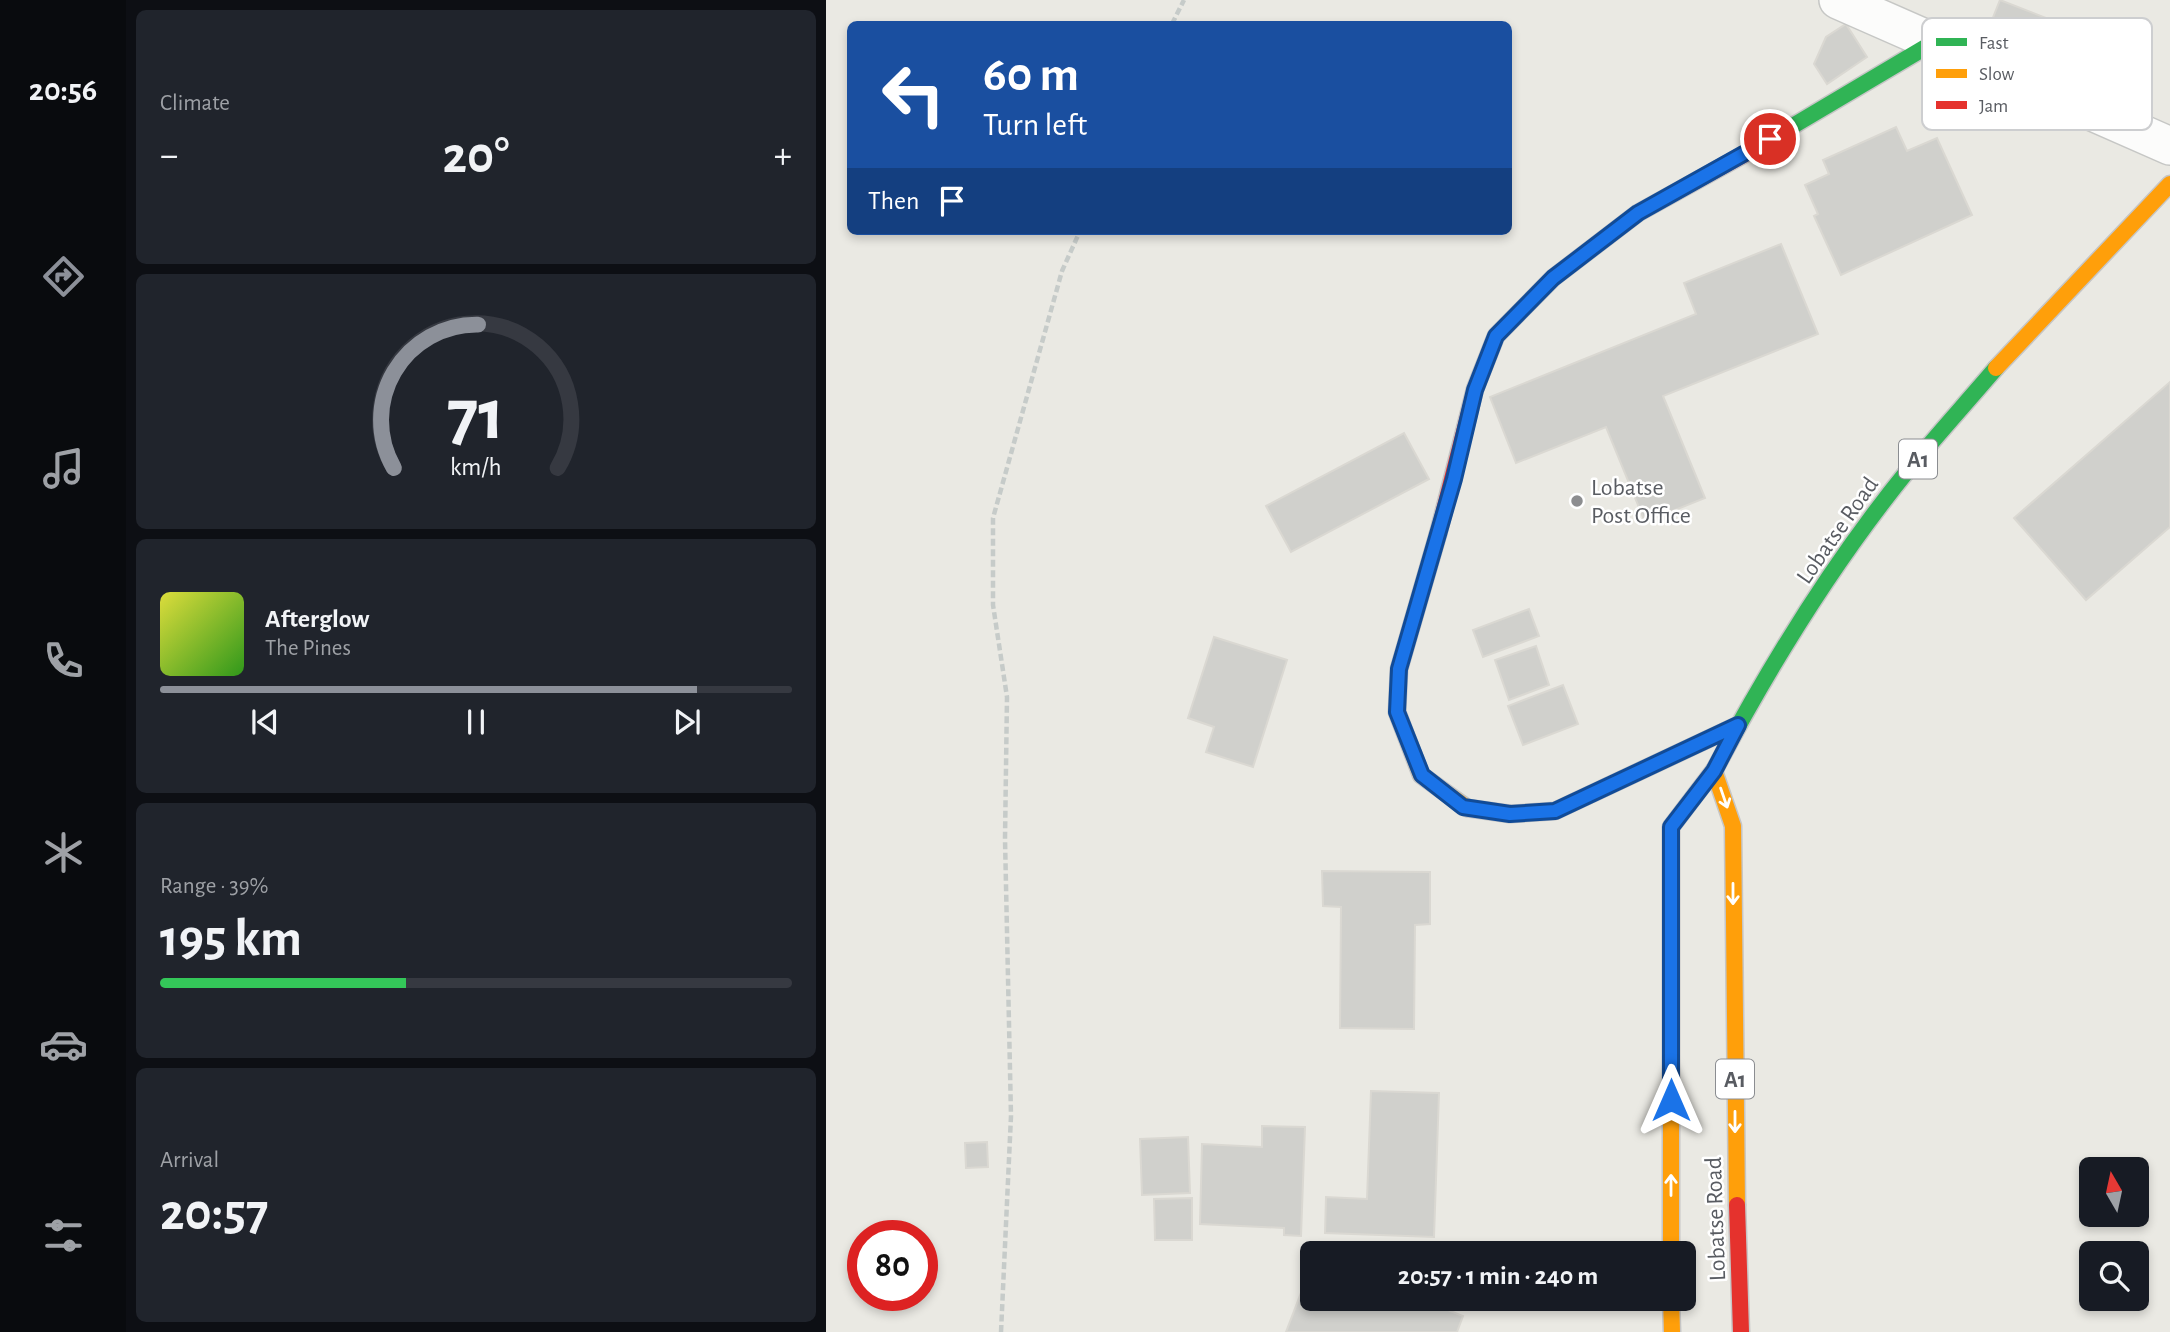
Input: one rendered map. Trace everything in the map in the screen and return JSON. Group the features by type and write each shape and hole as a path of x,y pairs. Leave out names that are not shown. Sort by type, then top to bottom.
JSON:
{"main road":[{"path":"1738,725 1555,811 1510,814 1463,807 1422,775 1397,712 1399,669 1454,479 1475,390 1496,336 1553,278 1638,213 1728,164 1922,49"},
{"name":"Lobatse Road","path":"1671,1241 1671,827 1714,771 1738,725 1828,579 1908,470 2022,338 2170,184"},
{"name":"Lobatse Road","path":"1714,771 1733,826 1735,1136 1741,1332"},
{"name":"Lobatse Road","path":"1671,1311 1672,1332"}],"street":[{"path":"1838,0 1922,35"},
{"path":"2134,130 2170,146"}],"path":[{"path":"1174,21 1184,0"},
{"path":"1002,1332 1011,1116 1006,839 1007,698 993,605 993,518 1062,271 1078,235"}],"building":[{"path":"2000,0 2046,18 1993,18"},
{"path":"1846,24 1867,57 1827,84 1814,64 1826,37"},
{"path":"1896,127 1907,151 1937,138 1972,215 1841,275 1814,216 1818,214 1805,185 1829,174 1823,160"},
{"path":"1781,244 1818,334 1663,396 1705,498 1645,522 1606,427 1516,463 1490,397 1696,314 1684,283"},
{"path":"2170,382 2170,527 2086,600 2014,518"},
{"path":"1404,433 1429,479 1291,552 1266,506"},
{"path":"1529,609 1539,636 1483,657 1473,630"},
{"path":"1214,637 1287,660 1253,767 1206,752 1214,727 1188,718"},
{"path":"1536,646 1549,685 1509,700 1495,660"},
{"path":"1563,685 1578,724 1523,745 1508,706"},
{"path":"1322,871 1430,872 1430,924 1415,925 1414,1029 1340,1028 1341,907 1323,906"},
{"path":"1371,1091 1439,1093 1434,1237 1325,1233 1326,1197 1367,1199"},
{"path":"1262,1126 1305,1127 1301,1236 1284,1235 1284,1228 1200,1224 1202,1144 1262,1147"},
{"path":"1188,1137 1190,1193 1142,1195 1140,1139"},
{"path":"987,1142 988,1167 966,1168 965,1143"},
{"path":"1192,1198 1192,1240 1155,1240 1154,1199"},
{"path":"1300,1295 1300,1311 1450,1311 1463,1316 1457,1332 1286,1332"}],"traffic: fast":[{"path":"1754,149 1922,49"},
{"path":"1715,769 1758,691 1829,577 1881,504 1996,368"}],"traffic: slow":[{"path":"1996,368 2170,184"},
{"path":"1438,534 1399,669 1397,712 1421,775 1467,808"},
{"path":"1671,1241 1671,827 1715,769"},
{"path":"1714,771 1733,826 1737,1205"},
{"path":"1671,1311 1672,1332"}],"traffic: jam":[{"path":"1438,534 1475,389 1496,336 1553,278 1638,213 1754,149"},
{"path":"1467,808 1510,814 1555,811 1738,725"},
{"path":"1737,1205 1741,1332"}],"place":[{"name":"Lobatse Post Office","path":"1577,501"}],"route":[{"path":"1671,1100 1671,827 1714,771 1738,725 1555,811 1510,814 1463,807 1422,775 1397,712 1399,669 1454,479 1475,390 1496,336 1553,278 1638,213 1770,139"}]}
